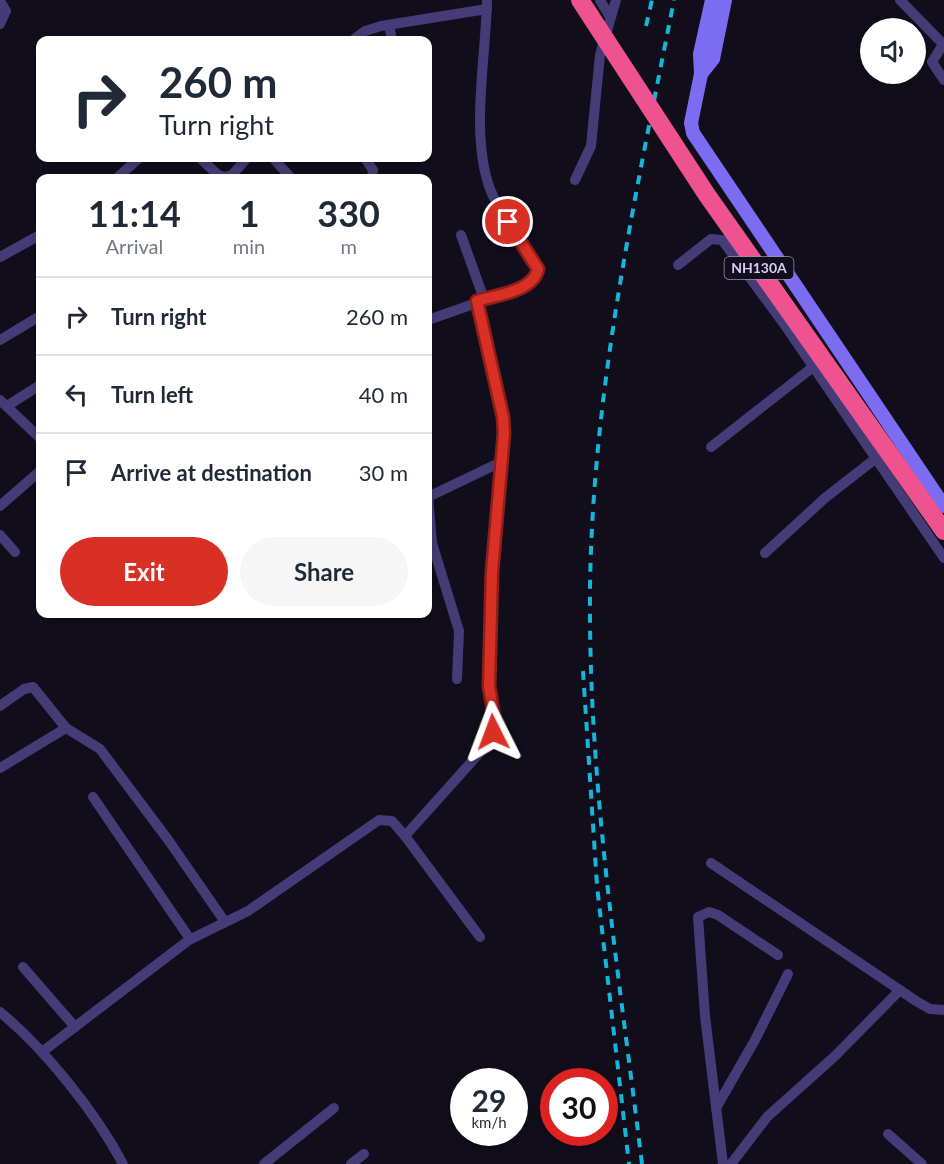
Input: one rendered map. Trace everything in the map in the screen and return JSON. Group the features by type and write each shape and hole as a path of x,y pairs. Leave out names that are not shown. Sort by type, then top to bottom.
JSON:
{"highway":[{"name":"NH130A","path":"580,0 707,195 944,531"}],"street":[{"path":"600,0 610,17"},
{"path":"575,180 592,140 599,64 616,0"},
{"path":"712,0 700,54 701,74 691,123 698,140 944,506"},
{"path":"701,74 713,59 725,0"},
{"path":"900,0 944,44 933,58 932,66 944,80"},
{"path":"0,1 6,11 0,24"},
{"path":"358,36 365,31 389,24 487,5 481,114 484,168 496,202 538,269 534,278 524,286 432,318"},
{"path":"389,24 391,36"},
{"path":"122,174 135,162"},
{"path":"204,162 217,174"},
{"path":"233,174 243,162"},
{"path":"277,162 287,174"},
{"path":"405,836 483,748 494,727 489,686 490,622 493,544 503,417 481,300 461,235"},
{"path":"0,257 36,237"},
{"path":"678,265 711,240 722,240 813,367 944,558"},
{"path":"0,340 36,318"},
{"path":"711,447 813,367"},
{"path":"36,387 3,403 36,434"},
{"path":"765,553 825,498 875,459"},
{"path":"432,494 501,462"},
{"path":"0,506 36,474"},
{"path":"0,535 15,552"},
{"path":"432,543 459,631 458,679"},
{"path":"0,706 24,689 33,687 66,728 93,743 104,754 169,841 225,922"},
{"path":"0,768 66,728"},
{"path":"93,796 190,939"},
{"path":"42,1052 190,939 248,911 379,820 392,821 405,836 480,937"},
{"path":"711,862 900,990 930,1009 944,1010"},
{"path":"723,1164 705,1016 698,917 708,912 718,915 778,955"},
{"path":"23,967 75,1027"},
{"path":"716,1108 755,1040 788,974"},
{"path":"731,1164 767,1117 835,1056 900,990"},
{"path":"0,1012 42,1052 107,1133 123,1164"},
{"path":"264,1164 334,1108"},
{"path":"888,1134 922,1164"},
{"path":"351,1164 364,1154"}],"railway":[{"path":"646,26 652,0"},
{"path":"642,1164 608,892 595,755 590,618 591,540 605,385 616,307 674,0"},
{"path":"583,671 597,886 629,1164"}],"route":[{"path":"493,732 495,722 489,686 490,622 493,544 504,433 503,417 477,301 524,286 534,278 538,269 508,222"}]}
